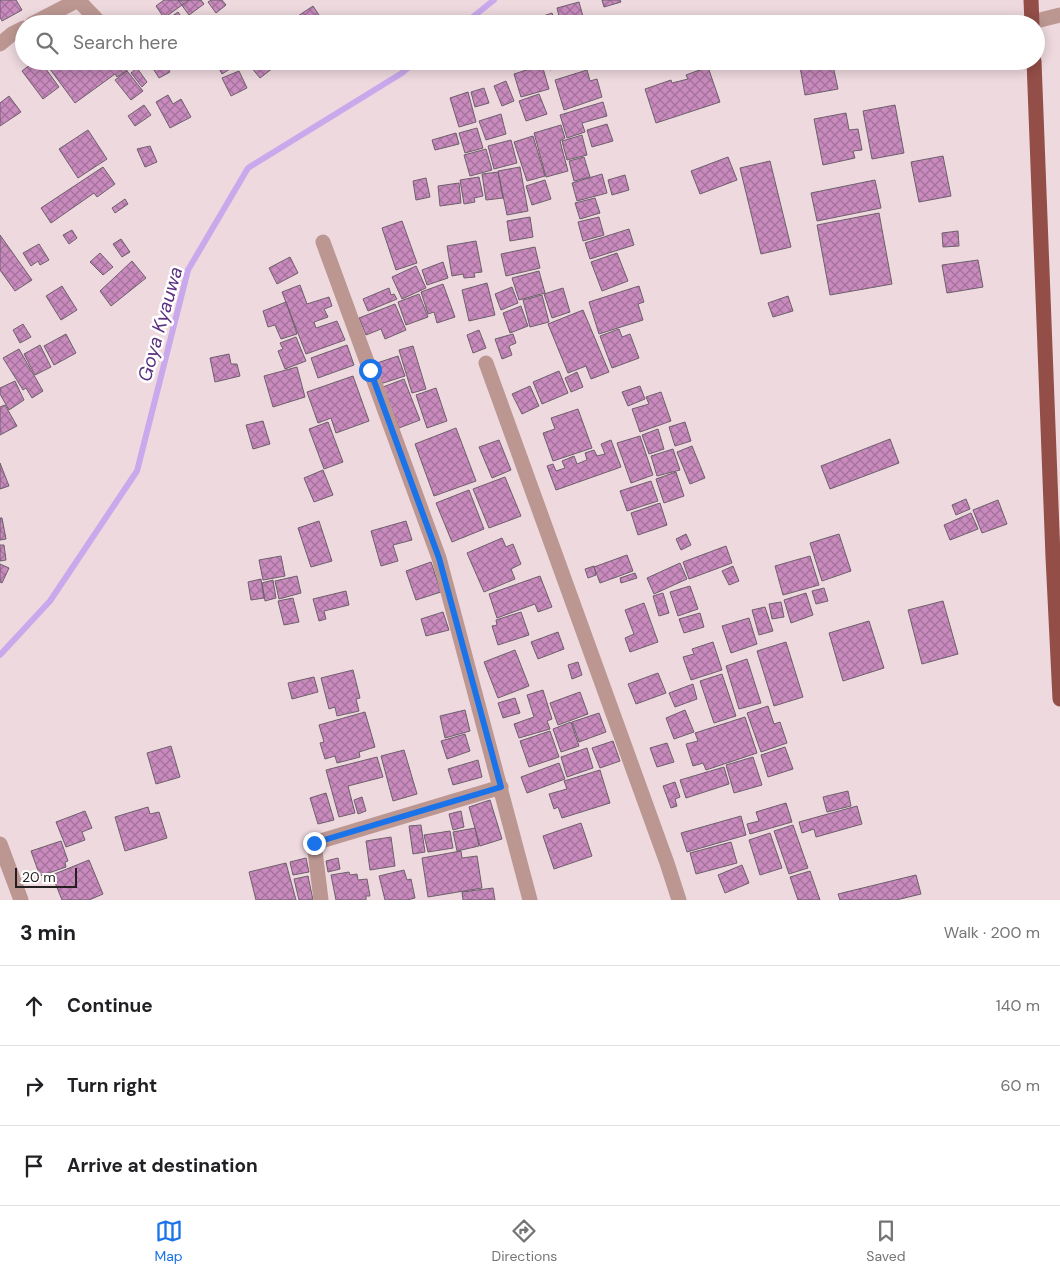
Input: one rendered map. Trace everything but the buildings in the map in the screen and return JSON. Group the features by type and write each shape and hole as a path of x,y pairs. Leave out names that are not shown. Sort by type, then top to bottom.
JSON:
{"highway":[{"path":"1031,0 1032,15"},
{"path":"1034,70 1060,698"}],"street":[{"path":"49,15 78,0 92,15"},
{"path":"1045,19 1060,15"},
{"path":"0,44 15,32"},
{"path":"323,242 439,558 530,900"},
{"path":"486,362 679,900"},
{"path":"321,900 314,843 501,787"},
{"path":"0,844 20,900"}],"waterway":[{"name":"Goya Kyauwa","path":"475,15 494,0"},
{"name":"Goya Kyauwa","path":"0,655 50,601 137,471 188,270 248,168 406,70"}],"route":[{"path":"314,843 501,787 439,558 370,370"}]}
